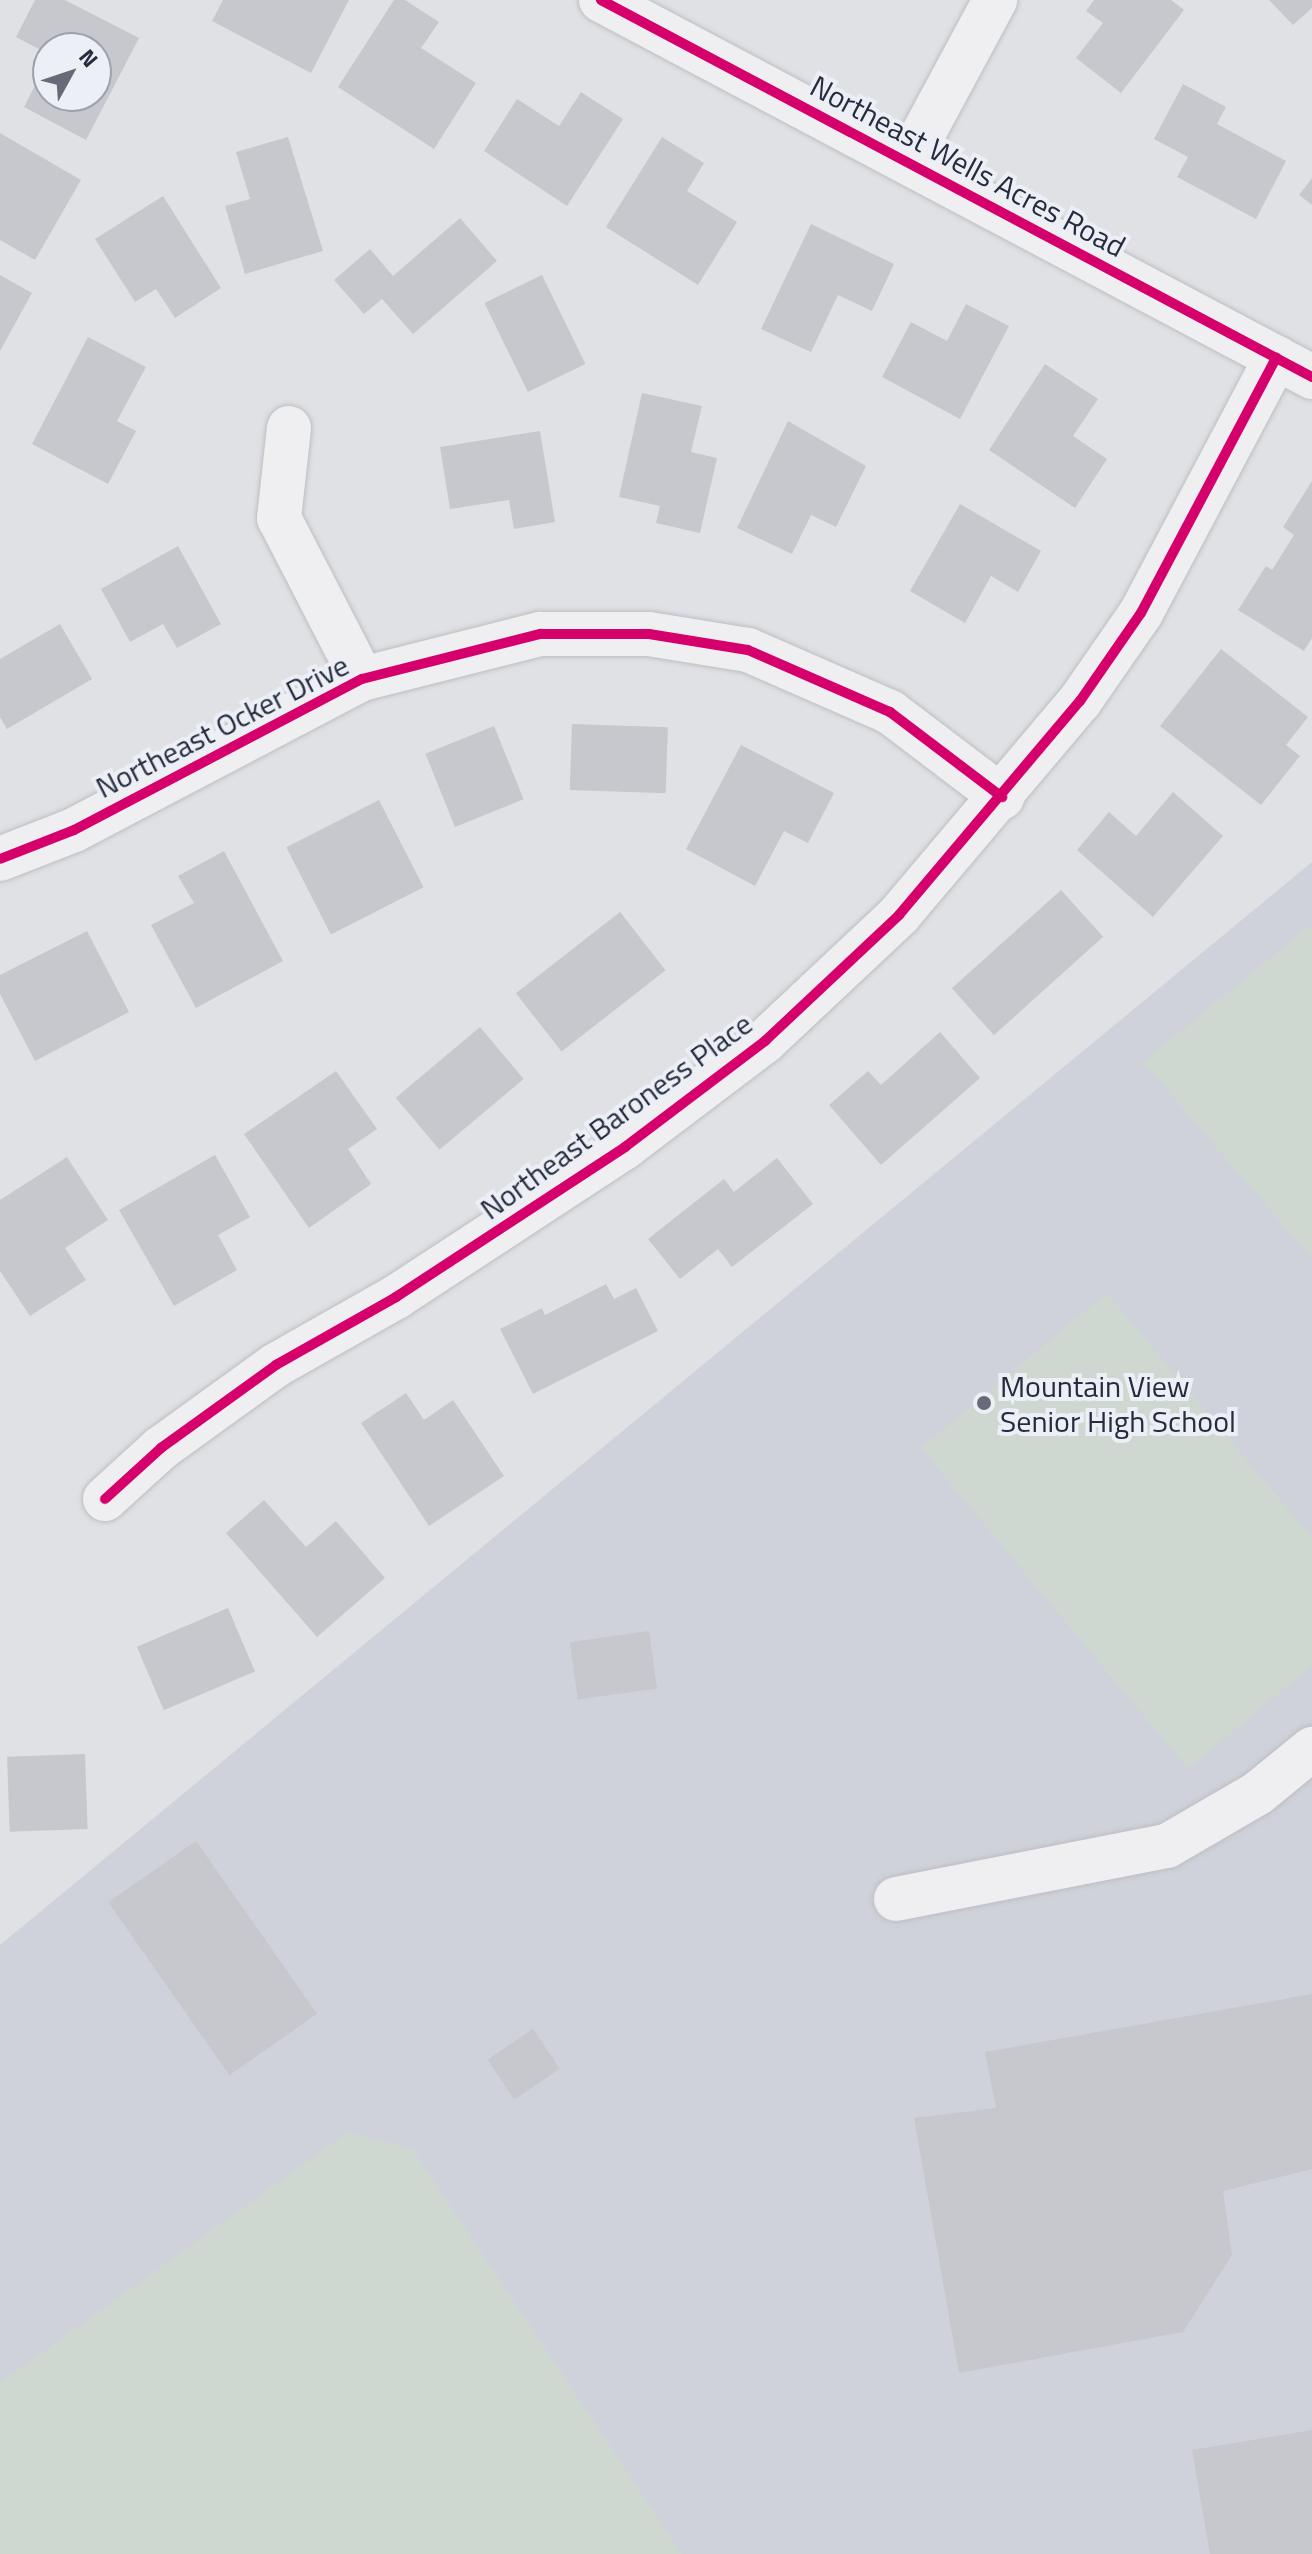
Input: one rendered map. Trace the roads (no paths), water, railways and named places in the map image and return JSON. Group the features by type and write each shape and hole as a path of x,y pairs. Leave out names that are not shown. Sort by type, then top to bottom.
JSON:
{"street":[{"name":"Northeast Wells Acres Road","path":"601,0 909,160 1294,368"},
{"path":"909,160 995,0"},
{"name":"Northeast Baroness Place","path":"105,1499 161,1448 276,1365 396,1297 625,1147 765,1041 899,915 1002,797 1080,701 1141,613 1294,368"},
{"path":"289,428 279,518 362,679"},
{"name":"Northeast Ocker Drive","path":"0,859 74,830 362,679 540,634 649,634 748,650 890,712 1002,797"},
{"path":"896,1899 1167,1846 1258,1793 1312,1749"}],"place":[{"name":"Mountain View Senior High School","path":"984,1403"}]}
